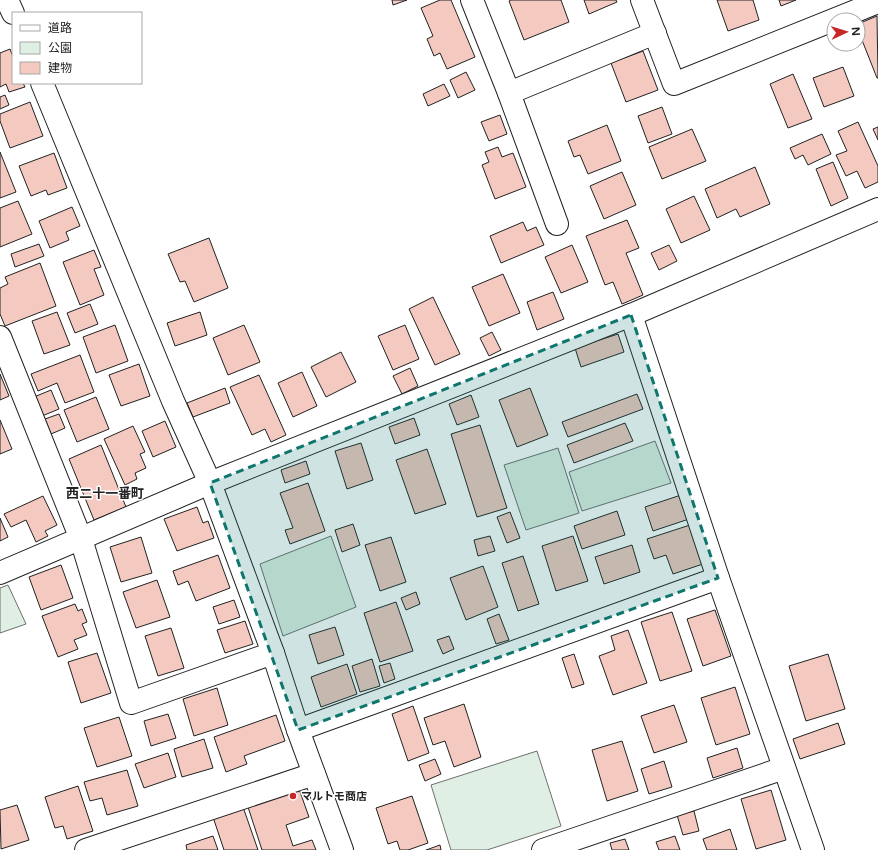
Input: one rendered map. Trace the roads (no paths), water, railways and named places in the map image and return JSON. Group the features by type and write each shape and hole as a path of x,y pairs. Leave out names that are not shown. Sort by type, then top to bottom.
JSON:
{"street":[{"path":"8,0 13,12"},
{"path":"472,0 509,93 557,224"},
{"path":"642,0 674,84 878,2"},
{"path":"509,93 655,33"},
{"path":"42,84 172,401 210,483 273,653 298,730 342,850"},
{"path":"0,572 81,539 210,483 631,315 878,209"},
{"path":"631,315 718,578 813,850"},
{"path":"0,337 81,539 131,703 273,653"},
{"path":"298,730 718,578"},
{"path":"543,850 784,768"},
{"path":"86,850 314,774"}],"place":[{"name":"マルトモ商店","path":"293,796"}],"district":[{"name":"西二十一番町","path":"105,493"}]}
